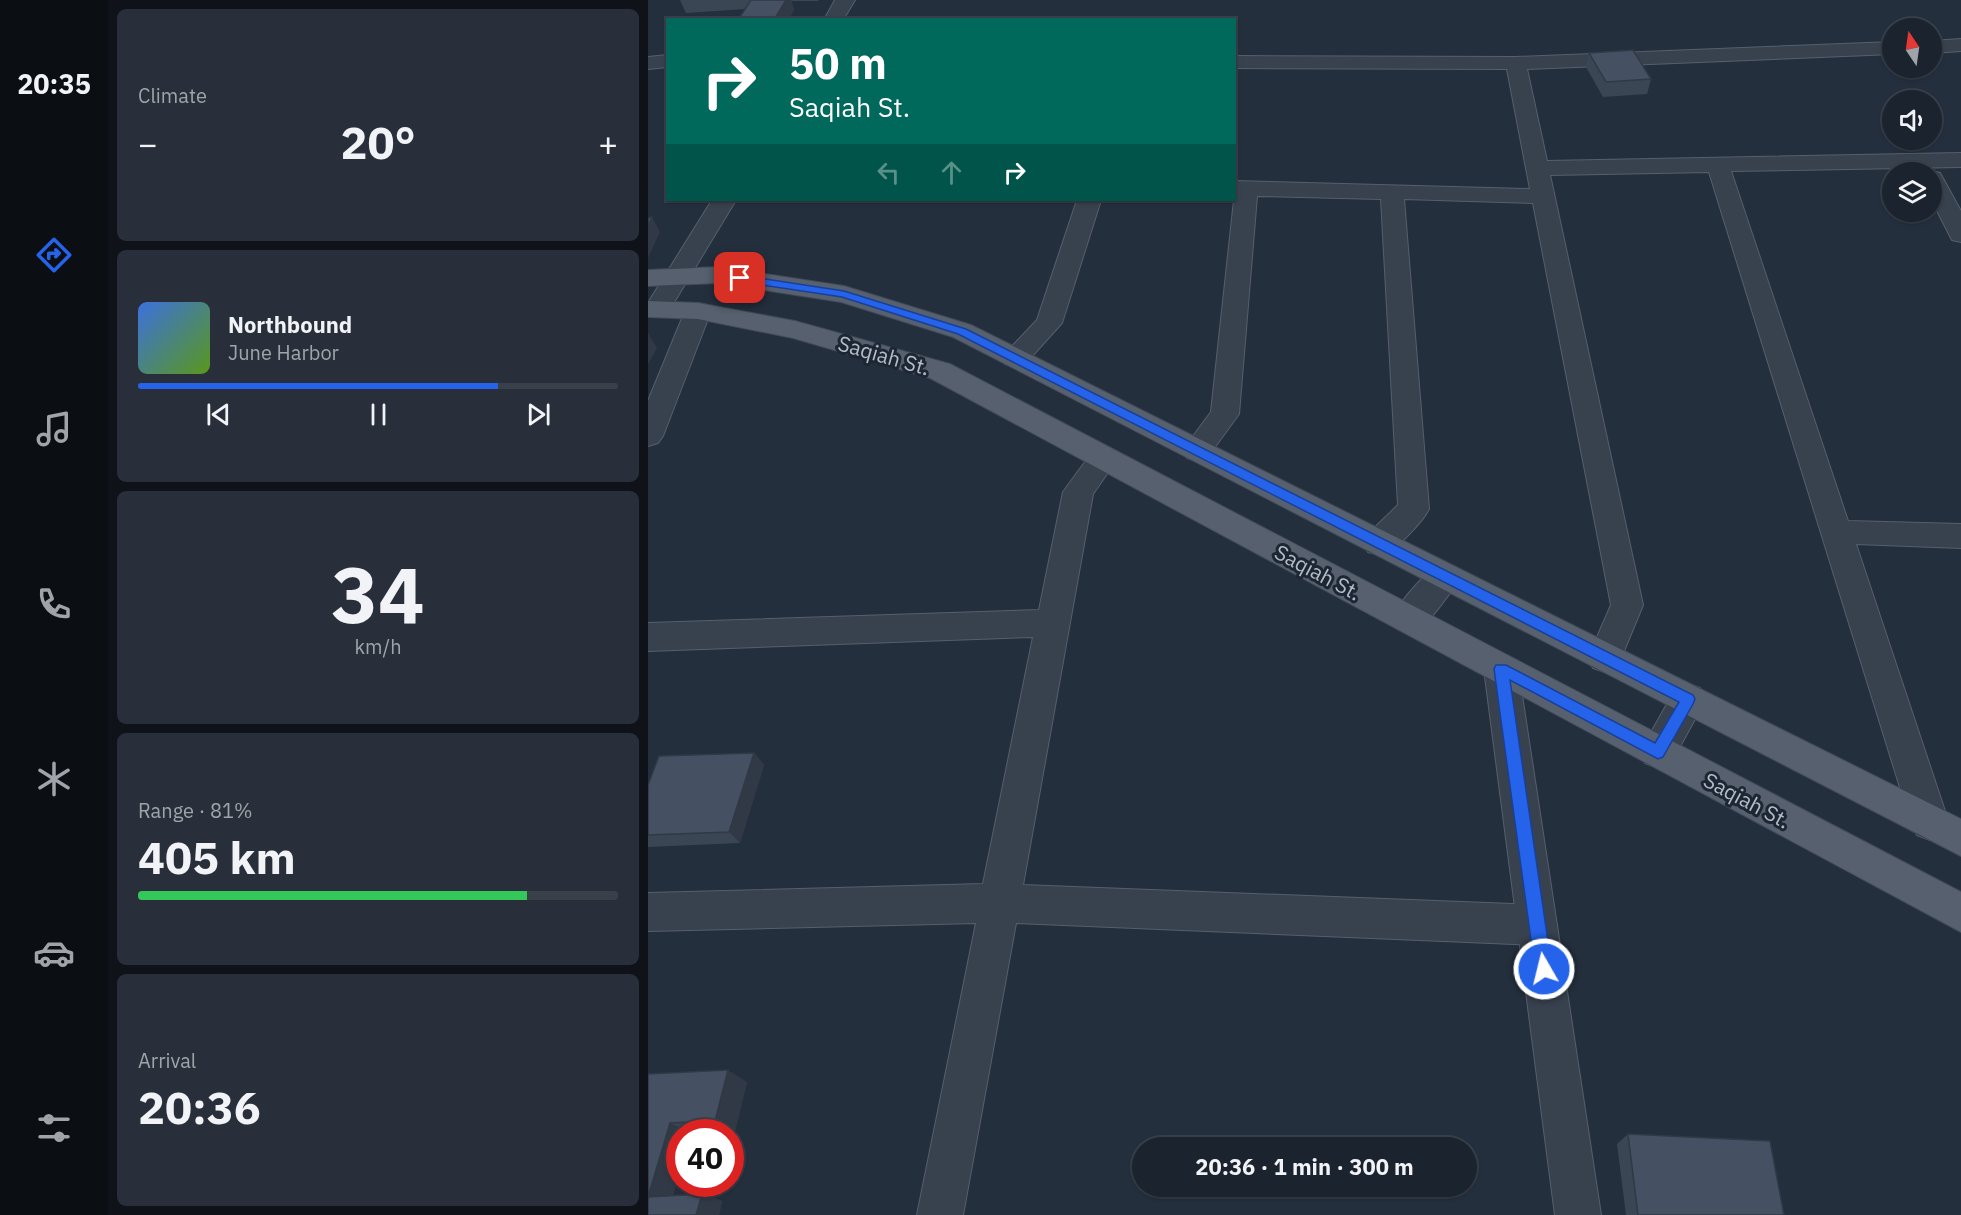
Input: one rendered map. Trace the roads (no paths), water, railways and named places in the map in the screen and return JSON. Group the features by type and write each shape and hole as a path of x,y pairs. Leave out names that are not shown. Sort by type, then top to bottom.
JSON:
{"main road":[{"path":"663,276 719,275 844,294 962,332 1961,838"},
{"name":"Saqiah St.","path":"653,308 698,311 795,330 940,371 1961,913"}],"street":[{"path":"834,18 845,0"},
{"path":"1942,46 1961,45"},
{"path":"1236,62 1516,63 1882,48"},
{"path":"648,63 666,61"},
{"path":"1516,63 1627,605 1605,658"},
{"path":"1942,166 1961,160"},
{"path":"1538,168 1718,165 1882,169"},
{"path":"1718,165 1930,823"},
{"path":"1197,451 1225,414 1240,188 1543,196"},
{"path":"1379,543 1414,509 1392,192"},
{"path":"1942,197 1961,234"},
{"path":"653,308 663,276 723,201"},
{"path":"1015,358 1049,323 1089,201"},
{"path":"648,436 698,311"},
{"path":"940,1215 1078,492 1103,458"},
{"path":"1837,532 1961,536"},
{"path":"1408,619 1445,576"},
{"path":"648,637 1054,623"},
{"path":"1501,669 1578,1215"},
{"path":"1658,752 1688,699"},
{"path":"648,912 1000,903 1537,925"}]}
